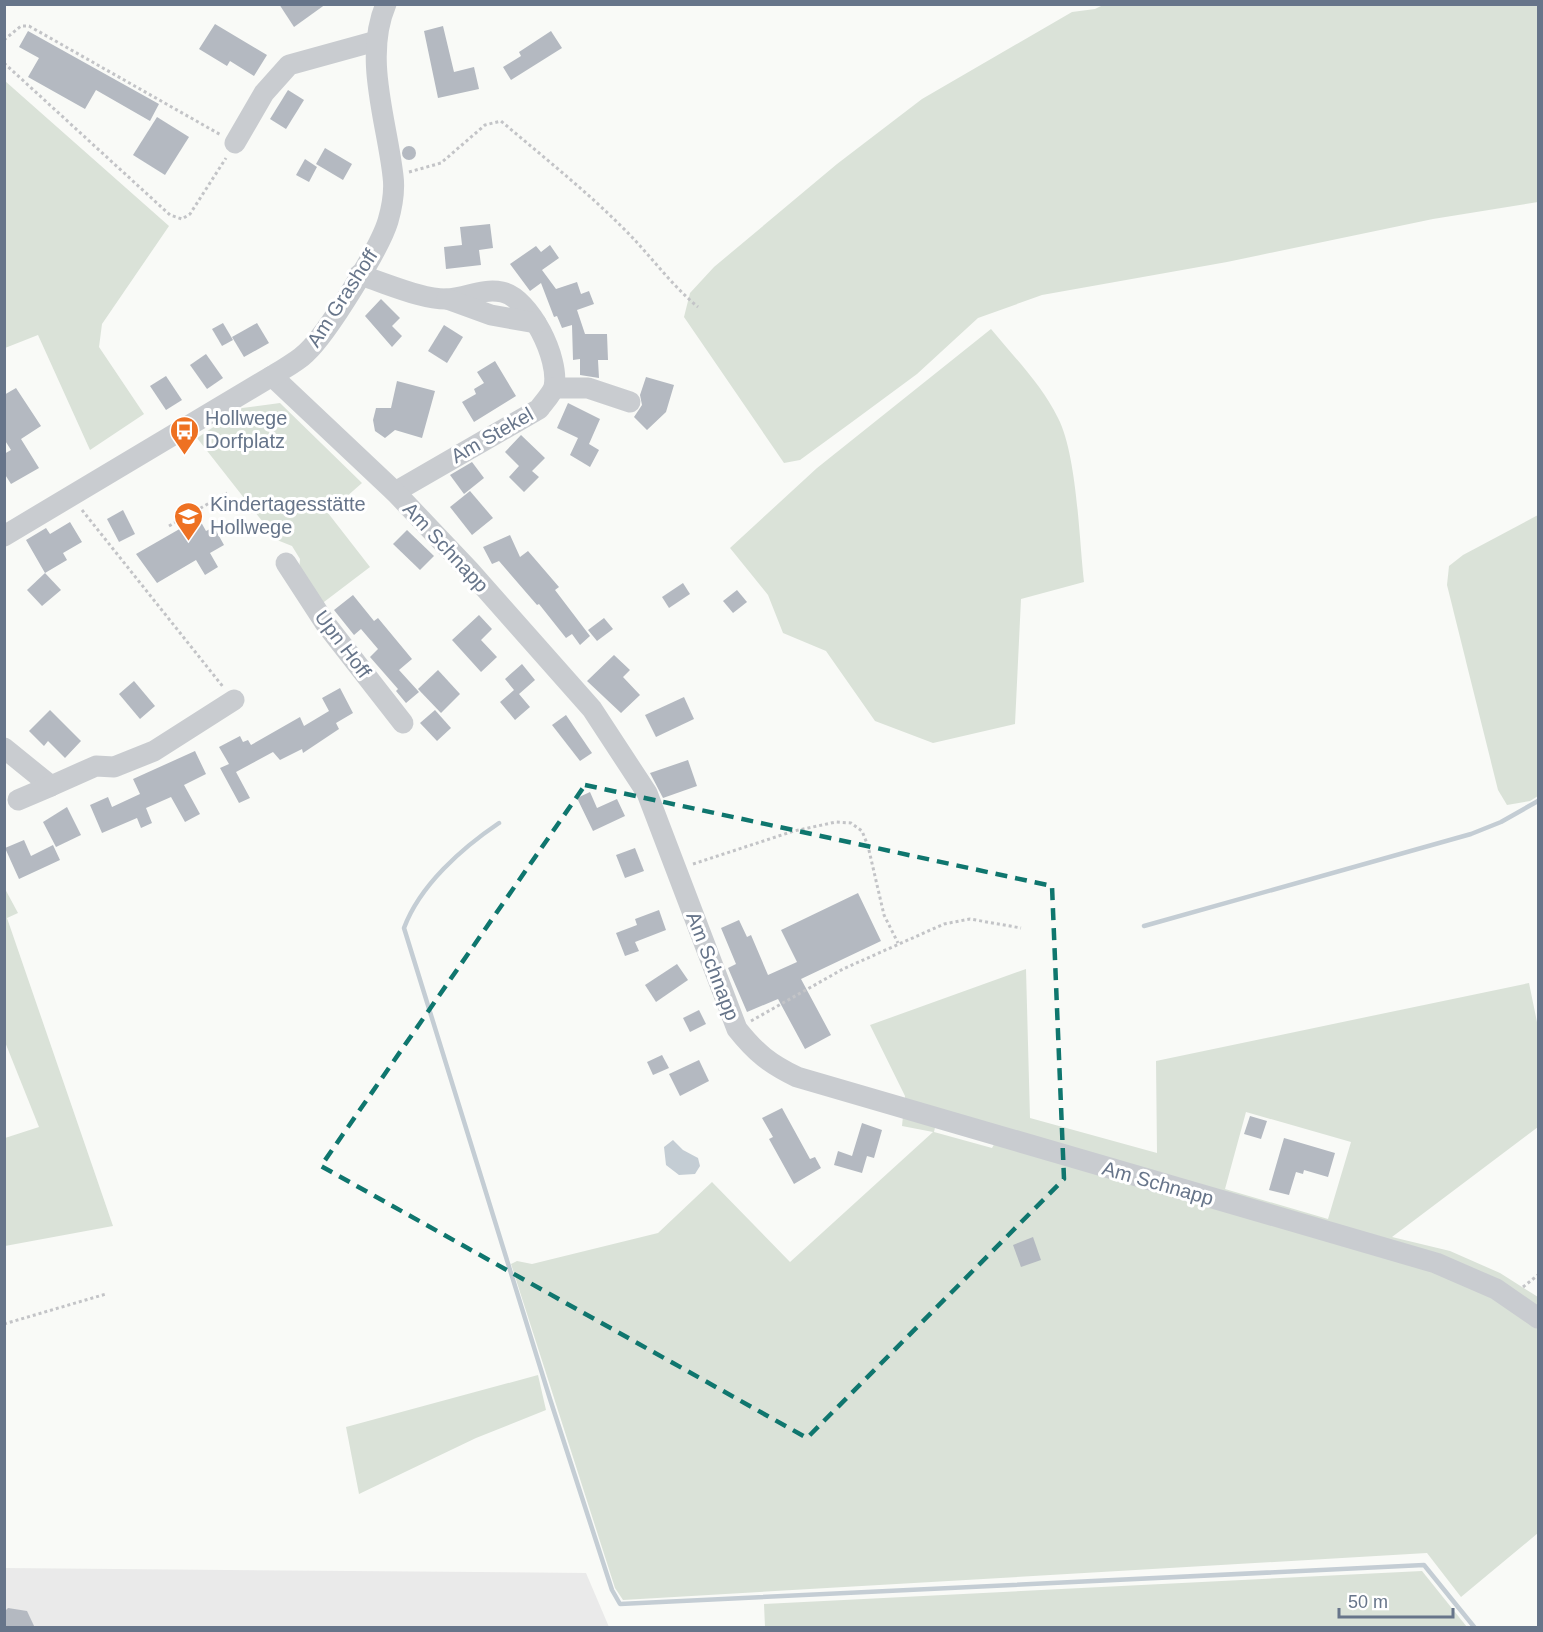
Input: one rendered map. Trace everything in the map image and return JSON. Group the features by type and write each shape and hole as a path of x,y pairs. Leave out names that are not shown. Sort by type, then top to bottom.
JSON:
{"street":[{"name":"Am Grashoff","path":"4,536 272,376 306,353 359,274 388,223 392,204 393,176 378,76 376,41 386,4"},
{"path":"235,143 264,93 289,65 376,41"},
{"path":"359,274 447,299 476,292 502,292 518,299 536,323 554,366 554,388 588,388 630,402"},
{"name":"Am Schnapp","path":"272,376 395,492 477,579 592,709 647,794 737,1029 754,1050 771,1064 797,1077 1436,1263 1496,1289 1539,1318"},
{"name":"Am Stekel","path":"395,492 539,410 554,388"},
{"name":"Upn Hoff","path":"286,563 324,623 403,723"},
{"path":"18,800 96,766 114,767 154,751 234,700"},
{"path":"4,748 51,786"}],"path":[{"path":"4,40 21,26 29,26 235,143 190,214 182,219 170,215 4,63"},
{"path":"393,176 441,163 485,125 501,122 580,186 624,228 677,290 698,307"},
{"path":"169,526 227,493"},
{"path":"71,497 234,700"},
{"path":"677,869 794,831 836,822 851,823 862,831 868,846 884,915 898,943"},
{"path":"737,1029 843,969 944,924 970,919 1021,928"},
{"path":"4,1324 106,1294"}],"highlighted area":[{"path":"585,785 1052,886 1064,1179 807,1438 321,1166"}],"shaded area":[{"path":"1103,5 1538,5 1538,202 1433,219 1227,262 1042,295 978,318 917,374 800,460 784,463 684,317 690,293 714,267 837,164 922,99 1072,12 1095,9"},
{"path":"5,81 169,226 102,324 99,347 144,414 90,450 38,335 5,348"},
{"path":"991,329 1044,394 1064,434 1073,475 1084,582 1021,599 1015,724 933,743 875,721 826,651 783,633 768,595 730,548 817,468"},
{"path":"280,403 362,483 328,513 370,567 320,605 299,572 300,559 292,546 277,540 197,438 242,408"},
{"path":"1538,515 1538,796 1530,801 1507,805 1498,790 1447,585 1449,566 1463,555"},
{"path":"4,887 18,913 7,918 113,1226 5,1246 5,1138 39,1127 5,1042"},
{"path":"1026,969 1030,1118 1157,1153 1156,1061 1529,983 1538,1027 1538,1127 1392,1237 1450,1251 1500,1273 1538,1297 1538,1533 1461,1597 1427,1553 623,1600 615,1588 511,1264 517,1261 532,1264 658,1233 712,1182 790,1262 933,1132 902,1126 905,1096 870,1025","holes":["939,1110 1003,1129 992,1148 934,1132","1246,1112 1351,1142 1328,1219 1225,1189"]},
{"path":"673,1140 683,1150 698,1158 700,1166 695,1174 679,1175 666,1165 664,1147"},
{"path":"538,1375 546,1410 476,1438 359,1494 346,1427"},
{"path":"5,1568 586,1573 609,1627 5,1628"},
{"path":"1422,1571 1467,1627 765,1627 764,1604"}],"building":[{"path":"279,4 326,4 294,27"},
{"path":"215,24 267,55 254,76 230,61 227,66 199,49"},
{"path":"443,26 454,72 474,67 479,89 438,98 424,31"},
{"path":"28,31 159,104 150,121 96,90 85,109 28,77 39,58 19,47"},
{"path":"551,31 562,48 511,80 503,67 521,56 519,52"},
{"path":"288,90 304,100 286,129 270,119"},
{"path":"157,117 189,137 165,175 133,155"},
{"path":"409,146 414,148 416,153 414,158 409,160 404,158 402,153 404,148"},
{"path":"325,148 352,164 343,180 316,164"},
{"path":"305,159 317,167 309,182 296,175"},
{"path":"490,224 493,248 479,250 481,265 446,269 444,247 462,245 460,227"},
{"path":"550,245 559,258 542,270 556,289 577,282 581,294 589,291 594,304 577,310 585,334 607,334 608,360 598,360 599,378 580,375 580,359 573,360 572,325 562,328 557,316 554,317 541,283 530,291 510,264 536,246 541,252"},
{"path":"381,299 400,318 392,326 402,336 392,347 365,316"},
{"path":"223,323 233,340 222,346 212,329"},
{"path":"257,323 269,343 244,357 232,337"},
{"path":"444,325 463,337 447,363 428,351"},
{"path":"206,354 223,378 207,389 190,365"},
{"path":"495,361 516,396 474,422 462,402 476,394 474,389 484,383 477,372"},
{"path":"166,376 182,400 166,410 150,386"},
{"path":"646,377 674,385 666,412 647,430 634,417 642,405 640,395"},
{"path":"397,381 435,391 422,438 395,430 385,438 375,431 373,420 376,408 391,408"},
{"path":"16,388 41,426 21,439 39,468 11,484 4,473 4,454 11,450 4,439 4,395"},
{"path":"568,403 600,419 589,444 599,450 590,467 570,455 578,438 557,428"},
{"path":"521,435 545,458 532,471 539,477 524,492 509,477 519,466 505,452"},
{"path":"472,462 484,478 464,494 450,475"},
{"path":"470,491 493,518 472,535 450,507"},
{"path":"123,510 135,534 119,542 107,519"},
{"path":"197,515 206,531 214,527 224,545 210,553 218,567 205,575 196,560 157,583 136,554 183,527 181,524"},
{"path":"70,522 82,542 63,553 67,560 45,573 26,540 46,528 50,534"},
{"path":"407,530 434,556 420,570 393,544"},
{"path":"510,535 520,557 528,551 559,587 555,590 590,636 580,645 572,634 566,638 539,604 537,605 499,561 492,564 483,547"},
{"path":"45,573 61,590 42,606 27,590"},
{"path":"683,583 690,594 669,608 662,597"},
{"path":"737,590 747,602 733,613 723,601"},
{"path":"353,595 374,621 378,618 412,659 399,670 419,692 406,703 396,691 398,689 370,657 378,649 361,629 354,635 334,610"},
{"path":"479,615 492,629 481,640 497,657 481,672 452,640"},
{"path":"604,618 613,629 597,641 588,630"},
{"path":"614,655 630,670 623,677 640,695 621,713 587,681"},
{"path":"522,664 535,680 519,694 530,707 515,720 500,702 514,690 505,679"},
{"path":"438,670 460,694 441,713 418,689"},
{"path":"134,681 155,706 140,719 119,694"},
{"path":"340,688 353,713 336,723 339,729 303,753 302,749 280,760 273,752 236,772 250,798 239,803 220,768 229,764 219,747 240,736 243,742 248,740 251,745 300,717 304,726 329,711 322,698"},
{"path":"684,697 694,719 656,737 645,715"},
{"path":"50,710 81,741 65,758 48,741 44,746 29,731"},
{"path":"435,710 451,728 437,741 420,723"},
{"path":"566,715 592,753 580,761 552,725"},
{"path":"195,751 206,774 184,785 200,814 185,822 171,797 146,808 152,823 141,828 137,818 102,833 90,805 108,797 112,807 140,794 133,779"},
{"path":"688,760 697,786 663,798 650,773"},
{"path":"590,792 597,808 617,799 625,816 593,831 577,798"},
{"path":"67,807 81,835 56,847 43,822"},
{"path":"24,840 31,856 53,845 60,860 19,879 5,848"},
{"path":"635,848 644,871 625,878 616,855"},
{"path":"858,893 881,941 801,979 831,1035 805,1049 778,999 747,1012 728,968 736,964 721,928 739,920 747,937 751,935 768,975 797,962 781,930"},
{"path":"659,910 666,930 635,942 639,951 625,956 616,933 637,925 635,919"},
{"path":"677,964 688,980 656,1002 645,985"},
{"path":"699,1010 706,1024 690,1032 683,1018"},
{"path":"662,1055 669,1068 653,1075 647,1062"},
{"path":"699,1060 709,1081 680,1096 669,1074"},
{"path":"782,1108 810,1159 815,1157 821,1168 794,1184 769,1139 773,1137 762,1118"},
{"path":"1250,1116 1267,1121 1261,1139 1244,1134"},
{"path":"862,1123 882,1130 874,1158 867,1156 862,1173 834,1165 838,1151 852,1156"},
{"path":"1284,1138 1335,1153 1328,1177 1304,1170 1303,1174 1296,1172 1289,1195 1269,1190"},
{"path":"1033,1237 1041,1260 1021,1267 1013,1245"},
{"path":"8,1608 27,1611 35,1628 4,1628 4,1612"}],"waterway":[{"path":"1144,926 1471,834 1501,822 1538,801"},
{"path":"499,823 457,856 431,882 411,912 404,928 550,1399 612,1590 620,1604 1424,1565 1475,1628"}],"place":[{"name":"Hollwege Dorfplatz","path":"184,456"},
{"name":"Kindertagesstätte Hollwege","path":"189,542"}]}
